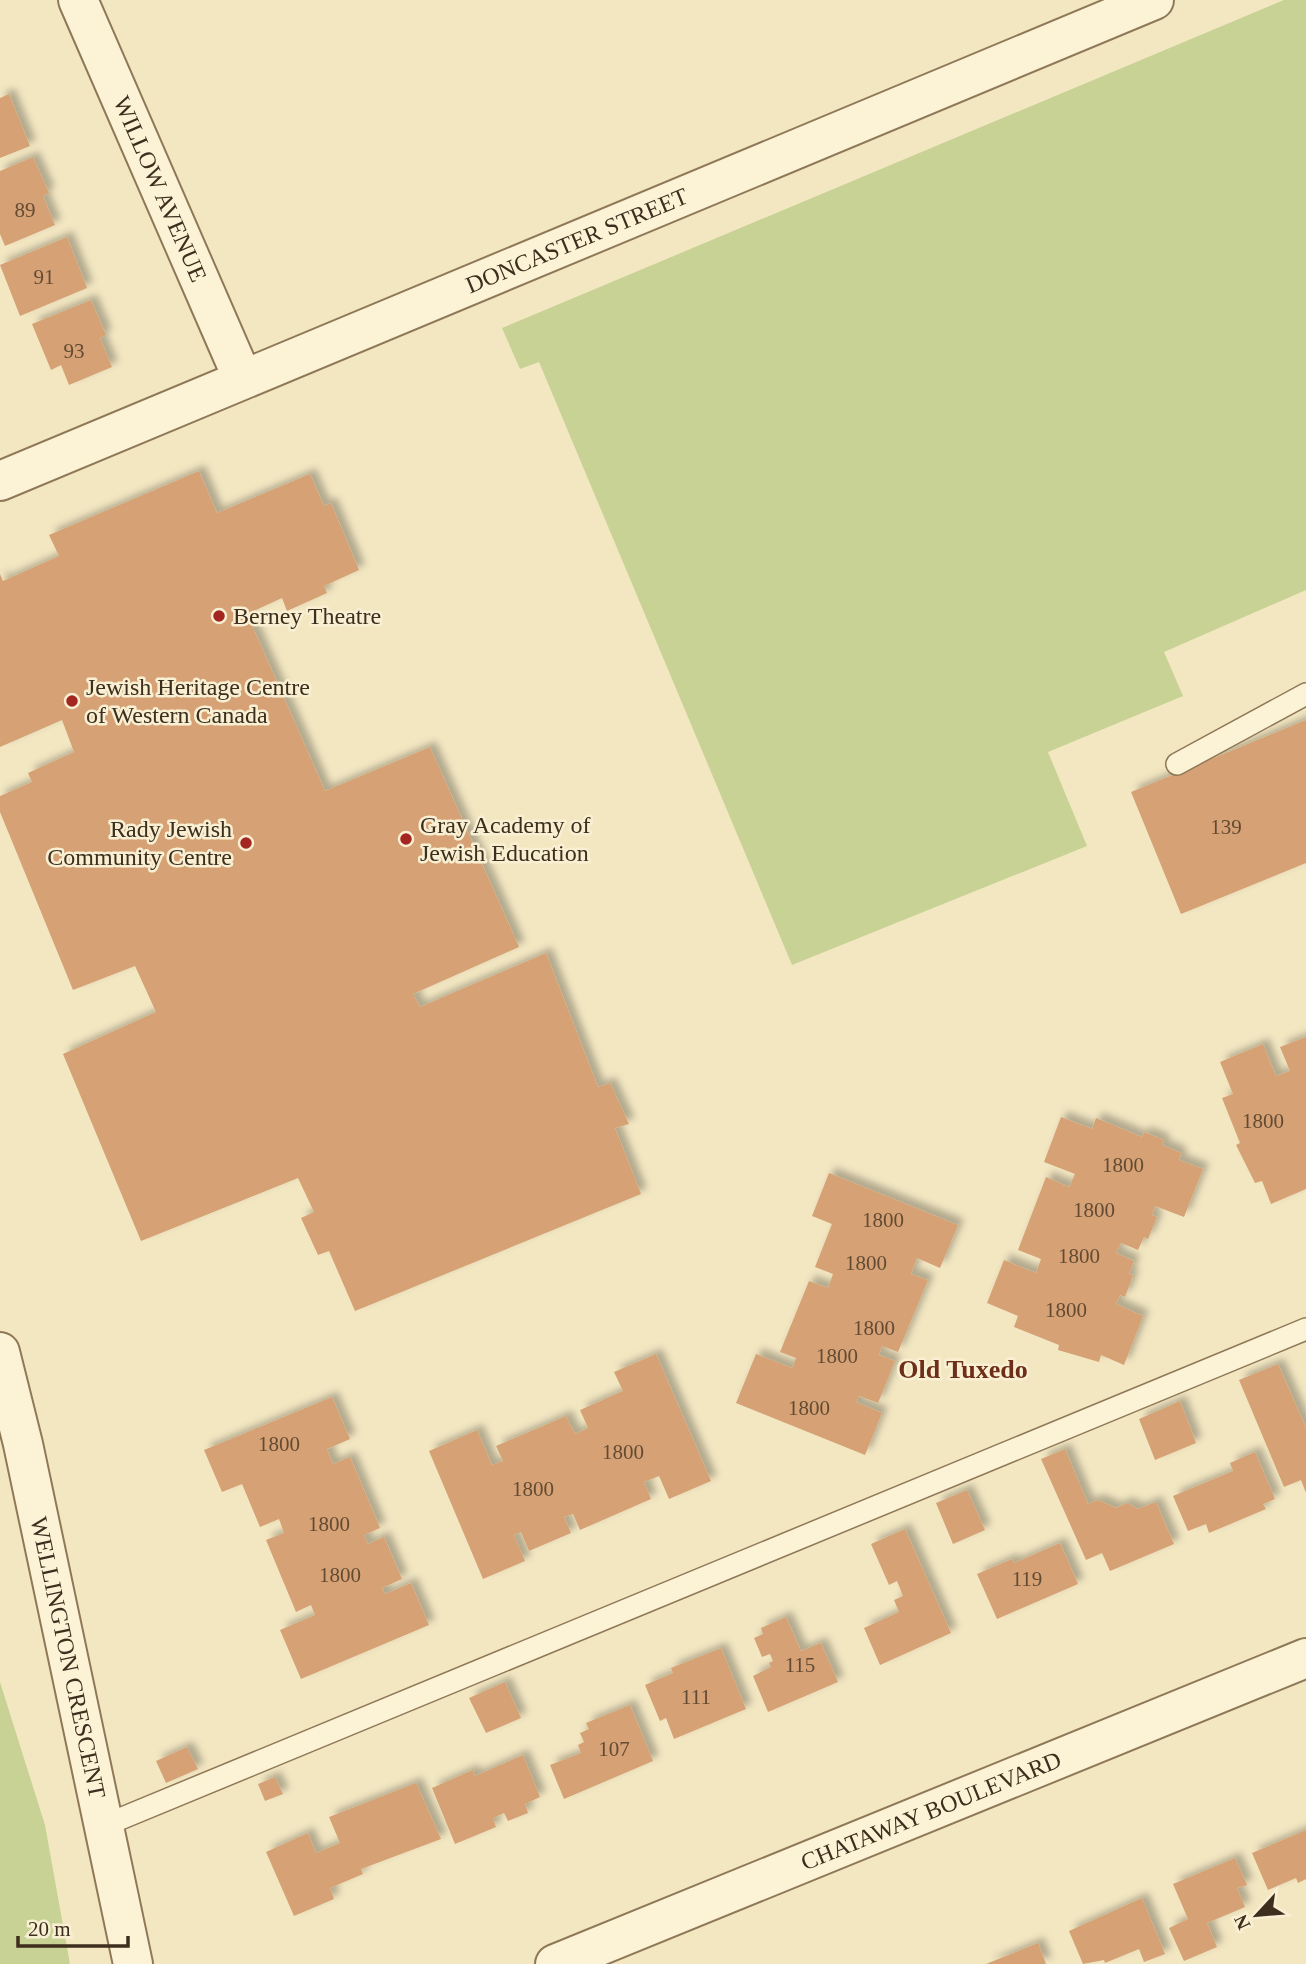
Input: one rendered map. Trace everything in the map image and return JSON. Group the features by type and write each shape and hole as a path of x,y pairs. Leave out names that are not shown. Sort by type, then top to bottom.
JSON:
{"street":[{"name":"WILLOW AVENUE","path":"78,0 242,377"},
{"name":"DONCASTER STREET","path":"0,481 242,377 1154,0"},
{"name":"WELLINGTON CRESCENT","path":"0,1352 23,1444 133,1964"},
{"name":"CHATAWAY BOULEVARD","path":"555,1964 1306,1658"}],"lane":[{"path":"1177,764 1306,694"},
{"path":"103,1826 1306,1329"}],"green space":[{"path":"1284,0 1306,0 1306,590 1164,652 1183,696 1048,752 1087,846 792,965 539,362 520,369 502,328"},
{"path":"0,1682 45,1825 70,1964 0,1964"}],"building":[{"path":"9,94 30,146 0,158 0,98"},
{"path":"33,157 49,193 43,196 55,225 5,246 0,234 0,171"},
{"path":"67,237 87,288 20,316 0,265"},
{"path":"91,300 106,335 100,338 112,367 69,385 61,365 51,370 32,324"},
{"path":"199,471 217,513 310,474 324,506 331,503 359,570 324,586 327,593 287,611 282,598 247,614 325,791 430,747 519,947 413,994 420,1007 546,953 598,1087 610,1083 629,1124 615,1128 641,1194 355,1311 329,1251 318,1255 301,1218 314,1212 298,1178 141,1241 63,1054 156,1012 135,966 73,990 0,812 0,796 32,782 28,773 74,752 62,720 0,747 0,574 3,581 59,556 49,535"},
{"path":"1306,720 1306,863 1181,914 1131,792"},
{"path":"1306,1037 1306,1189 1271,1204 1262,1181 1255,1183 1236,1145 1240,1143 1222,1098 1233,1094 1220,1062 1263,1044 1276,1076 1290,1071 1280,1047"},
{"path":"1061,1117 1092,1129 1096,1118 1142,1137 1144,1132 1164,1140 1162,1145 1181,1153 1179,1160 1203,1169 1184,1217 1155,1206 1152,1215 1157,1217 1148,1239 1144,1237 1138,1250 1121,1243 1116,1253 1134,1261 1129,1274 1133,1275 1125,1297 1120,1295 1116,1304 1143,1316 1124,1365 1101,1355 1099,1362 1058,1350 1059,1345 1014,1327 1018,1316 987,1303 1004,1260 1036,1273 1041,1259 1018,1250 1046,1177 1069,1187 1075,1174 1044,1162"},
{"path":"829,1173 958,1225 940,1268 917,1258 911,1274 928,1280 898,1352 882,1346 879,1355 895,1361 878,1403 859,1396 856,1402 882,1413 865,1455 736,1403 756,1354 792,1368 796,1358 780,1352 809,1281 828,1288 833,1274 815,1267 832,1224 812,1216"},
{"path":"656,1354 711,1481 669,1499 659,1476 644,1482 651,1499 580,1530 573,1514 564,1517 571,1533 529,1551 521,1532 514,1535 525,1561 483,1579 429,1451 477,1430 492,1465 503,1461 496,1446 566,1416 575,1434 588,1428 580,1410 623,1391 614,1372"},
{"path":"1278,1364 1306,1428 1306,1493 1301,1480 1284,1487 1239,1380"},
{"path":"332,1397 350,1439 327,1449 333,1464 350,1457 380,1528 364,1535 368,1544 384,1537 402,1579 382,1588 385,1594 411,1583 429,1625 301,1679 280,1630 315,1615 311,1605 296,1612 266,1540 284,1533 279,1519 260,1527 242,1484 222,1492 204,1450"},
{"path":"1180,1401 1196,1443 1155,1460 1139,1419"},
{"path":"1065,1449 1088,1504 1098,1500 1116,1508 1127,1503 1138,1509 1156,1502 1174,1544 1110,1571 1102,1553 1086,1560 1041,1459"},
{"path":"1255,1452 1275,1499 1263,1504 1266,1509 1209,1533 1206,1524 1188,1531 1173,1496 1233,1471 1230,1463"},
{"path":"967,1490 985,1530 953,1544 936,1503"},
{"path":"905,1529 951,1633 880,1665 864,1628 899,1612 894,1600 903,1596 897,1581 889,1585 871,1544"},
{"path":"1060,1543 1078,1584 997,1619 977,1574 1012,1559 1014,1563"},
{"path":"786,1617 801,1651 821,1643 838,1682 768,1712 753,1676 771,1667 769,1663 773,1661 770,1654 762,1657 754,1638 763,1634 761,1628"},
{"path":"721,1648 746,1709 674,1739 666,1718 660,1721 645,1685 673,1673 671,1668"},
{"path":"505,1682 521,1718 486,1733 469,1698"},
{"path":"630,1705 653,1761 564,1799 550,1765 581,1753 578,1745 584,1742 580,1733 589,1729 586,1723"},
{"path":"187,1747 198,1769 166,1783 156,1761"},
{"path":"523,1755 540,1797 525,1804 528,1813 508,1821 504,1813 493,1818 496,1827 455,1844 432,1788 473,1770 475,1776"},
{"path":"275,1777 283,1794 265,1801 258,1784"},
{"path":"416,1783 441,1839 361,1869 363,1874 330,1888 334,1899 294,1916 266,1852 308,1833 316,1853 340,1843 329,1817"},
{"path":"1306,1830 1306,1879 1298,1883 1296,1878 1268,1890 1252,1853"},
{"path":"1235,1858 1247,1885 1237,1888 1245,1907 1207,1923 1217,1947 1184,1961 1169,1928 1188,1919 1173,1884"},
{"path":"1142,1898 1165,1954 1144,1962 1139,1949 1105,1963 1104,1960 1083,1964 1069,1931"},
{"path":"1038,1943 1046,1964 986,1964"}],"place":[{"name":"Berney Theatre","path":"219,616"},
{"name":"Jewish Heritage Centre of Western Canada","path":"72,701"},
{"name":"Gray Academy of Jewish Education","path":"406,839"},
{"name":"Rady Jewish Community Centre","path":"246,843"}],"district":[{"name":"Old Tuxedo","path":"963,1369"}]}
